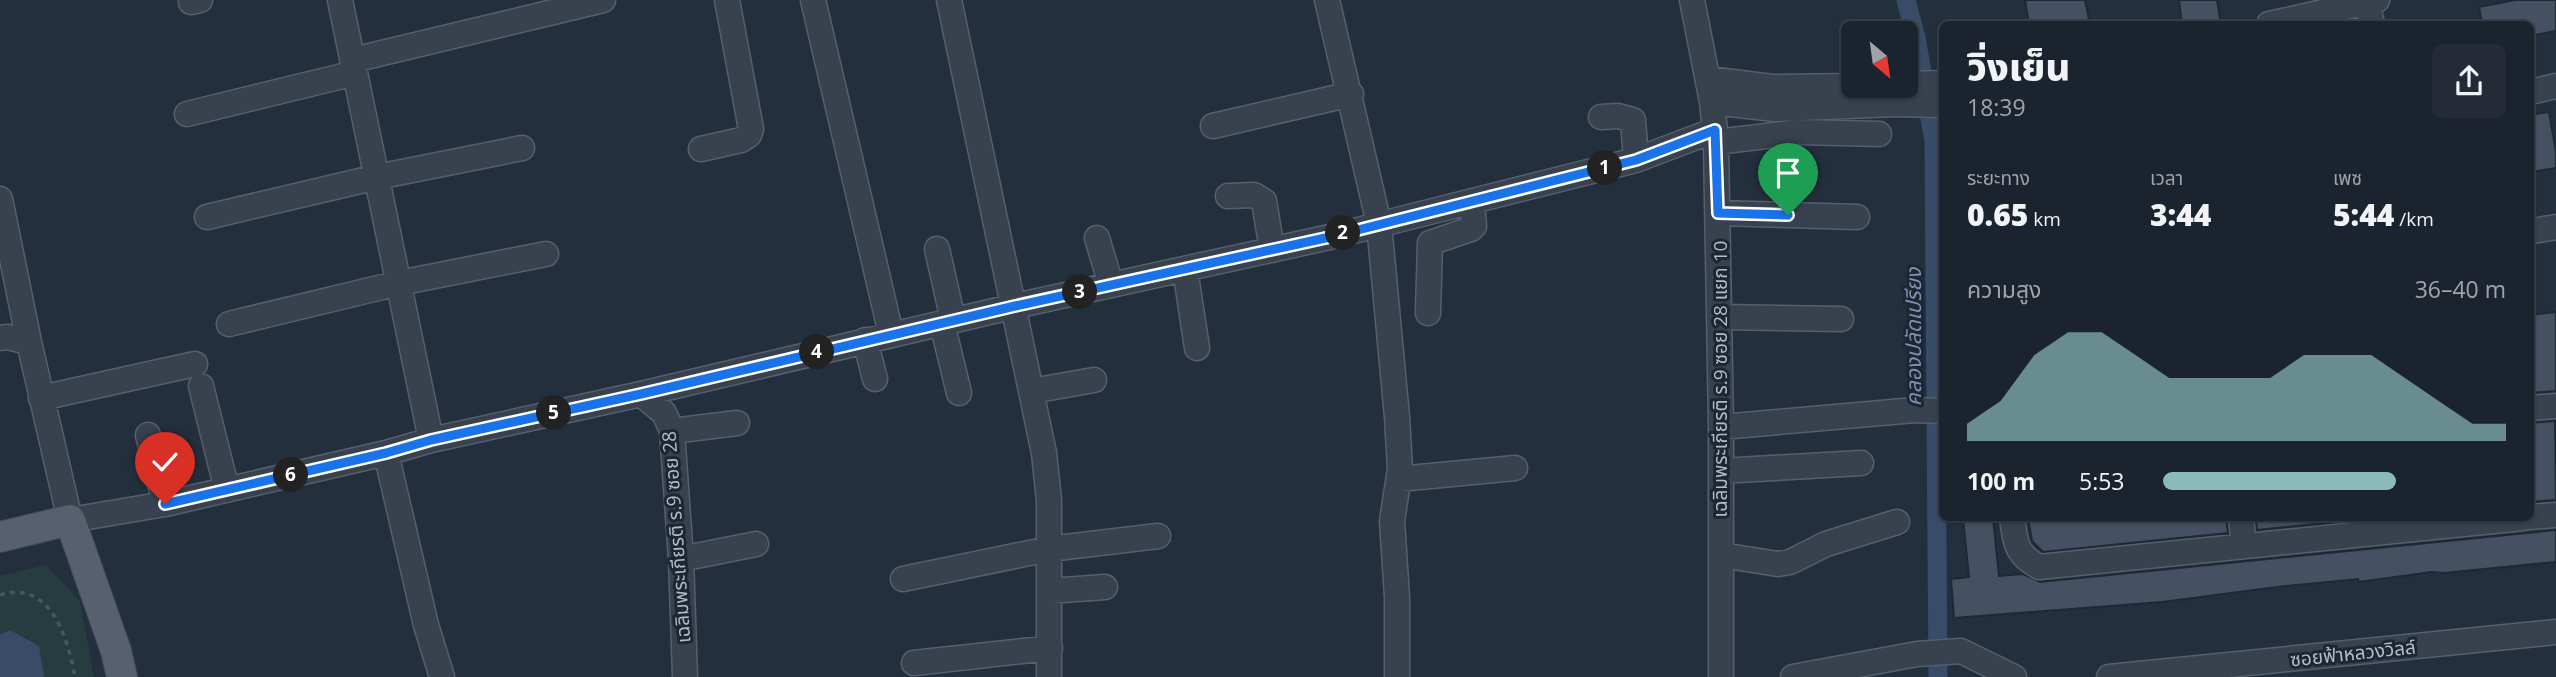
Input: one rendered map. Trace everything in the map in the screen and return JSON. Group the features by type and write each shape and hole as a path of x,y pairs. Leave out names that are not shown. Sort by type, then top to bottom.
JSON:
{"main road":[{"path":"0,537 71,520 116,651 122,677"}],"street":[{"path":"341,0 431,440"},
{"path":"187,114 354,66 603,0"},
{"path":"701,149 741,140 749,135 751,129 727,0"},
{"path":"813,0 891,334"},
{"path":"949,0 1044,453 1049,500 1049,677"},
{"path":"1327,0 1379,224 1397,417 1399,479 1392,529 1397,597 1397,677"},
{"name":"เฉลิมพระเกียรติ ร.9 ซอย 28 แยก 10","path":"1692,0 1710,90 1715,136 1720,317 1721,677"},
{"path":"2290,21 2372,9"},
{"path":"1918,89 1939,84"},
{"path":"2534,91 2556,86"},
{"path":"1710,90 1773,98 1841,93"},
{"path":"1213,126 1350,94"},
{"path":"1915,98 1939,104"},
{"path":"1601,117 1618,116 1633,120 1636,160"},
{"path":"0,199 8,275 29,342 71,520 165,504 947,321 1272,250 1636,160 1715,136 1799,132 1879,134"},
{"path":"207,217 377,177 522,148"},
{"path":"1228,196 1254,195 1264,201 1272,250"},
{"path":"1428,313 1430,243 1474,226 1472,201"},
{"path":"1718,213 1857,217"},
{"path":"1097,238 1111,285"},
{"path":"937,248 959,393"},
{"path":"229,324 399,283 546,254"},
{"path":"1185,269 1197,348"},
{"path":"1720,317 1841,320"},
{"path":"0,338 29,342"},
{"path":"865,340 875,379"},
{"path":"41,398 198,375 227,490"},
{"path":"1032,391 1094,380"},
{"name":"เฉลิมพระเกียรติ ร.9 ซอย 28","path":"641,394 664,413 672,431 681,559 685,677"},
{"path":"2534,408 2556,406"},
{"path":"1721,427 1915,410 1939,411"},
{"path":"672,431 737,423"},
{"path":"148,435 165,504"},
{"path":"386,453 426,625 442,677"},
{"path":"1721,471 1861,463"},
{"path":"1399,479 1515,468"},
{"path":"2534,517 2556,515"},
{"path":"2012,521 2015,540 2022,557 2039,568 2493,521"},
{"path":"2241,521 2244,546"},
{"path":"1721,555 1777,564 1790,562 1826,544 1897,522"},
{"path":"903,579 1049,549 1158,536"},
{"path":"681,559 756,544"},
{"path":"1049,591 1105,587"},
{"name":"ซอยฟ้าหลวงวิลล์","path":"2109,677 2556,632"},
{"path":"914,663 1050,649"},
{"path":"1793,677 1917,654 1961,652 2014,677"}],"path":[{"path":"0,594 12,591 43,600 61,626 75,677"}],"green space":[{"path":"46,565 80,601 94,677 0,677 0,576"}],"water":[{"path":"10,630 39,646 44,677 0,677 0,635"}],"building":[{"path":"2025,0 2085,0 2089,21 2048,21 2028,21"},
{"path":"2179,0 2217,0 2220,21 2182,21"},
{"path":"2515,0 2556,0 2556,31 2534,35 2534,21 2481,21 2479,7"},
{"path":"2549,112 2556,168 2534,171 2534,114"},
{"path":"2556,312 2556,391 2534,393 2534,315"},
{"path":"2555,421 2556,500 2534,502 2534,423"},
{"path":"1963,521 1993,521 1999,576 2023,574 2040,582 2556,530 2556,562 2431,572 2359,582 2358,579 2285,586 2162,602 1954,618 1951,579 1969,577"},
{"path":"2029,521 2226,521 2228,533 2043,552 2032,541"},
{"path":"2256,521 2346,521 2257,530"}],"waterway":[{"name":"คลองปลัดเปรียง","path":"1906,0 1916,38 1934,141 1938,677"}],"route":[{"path":"165,504 1015,306 1330,237 1636,160 1715,130 1718,213 1788,215"}]}
